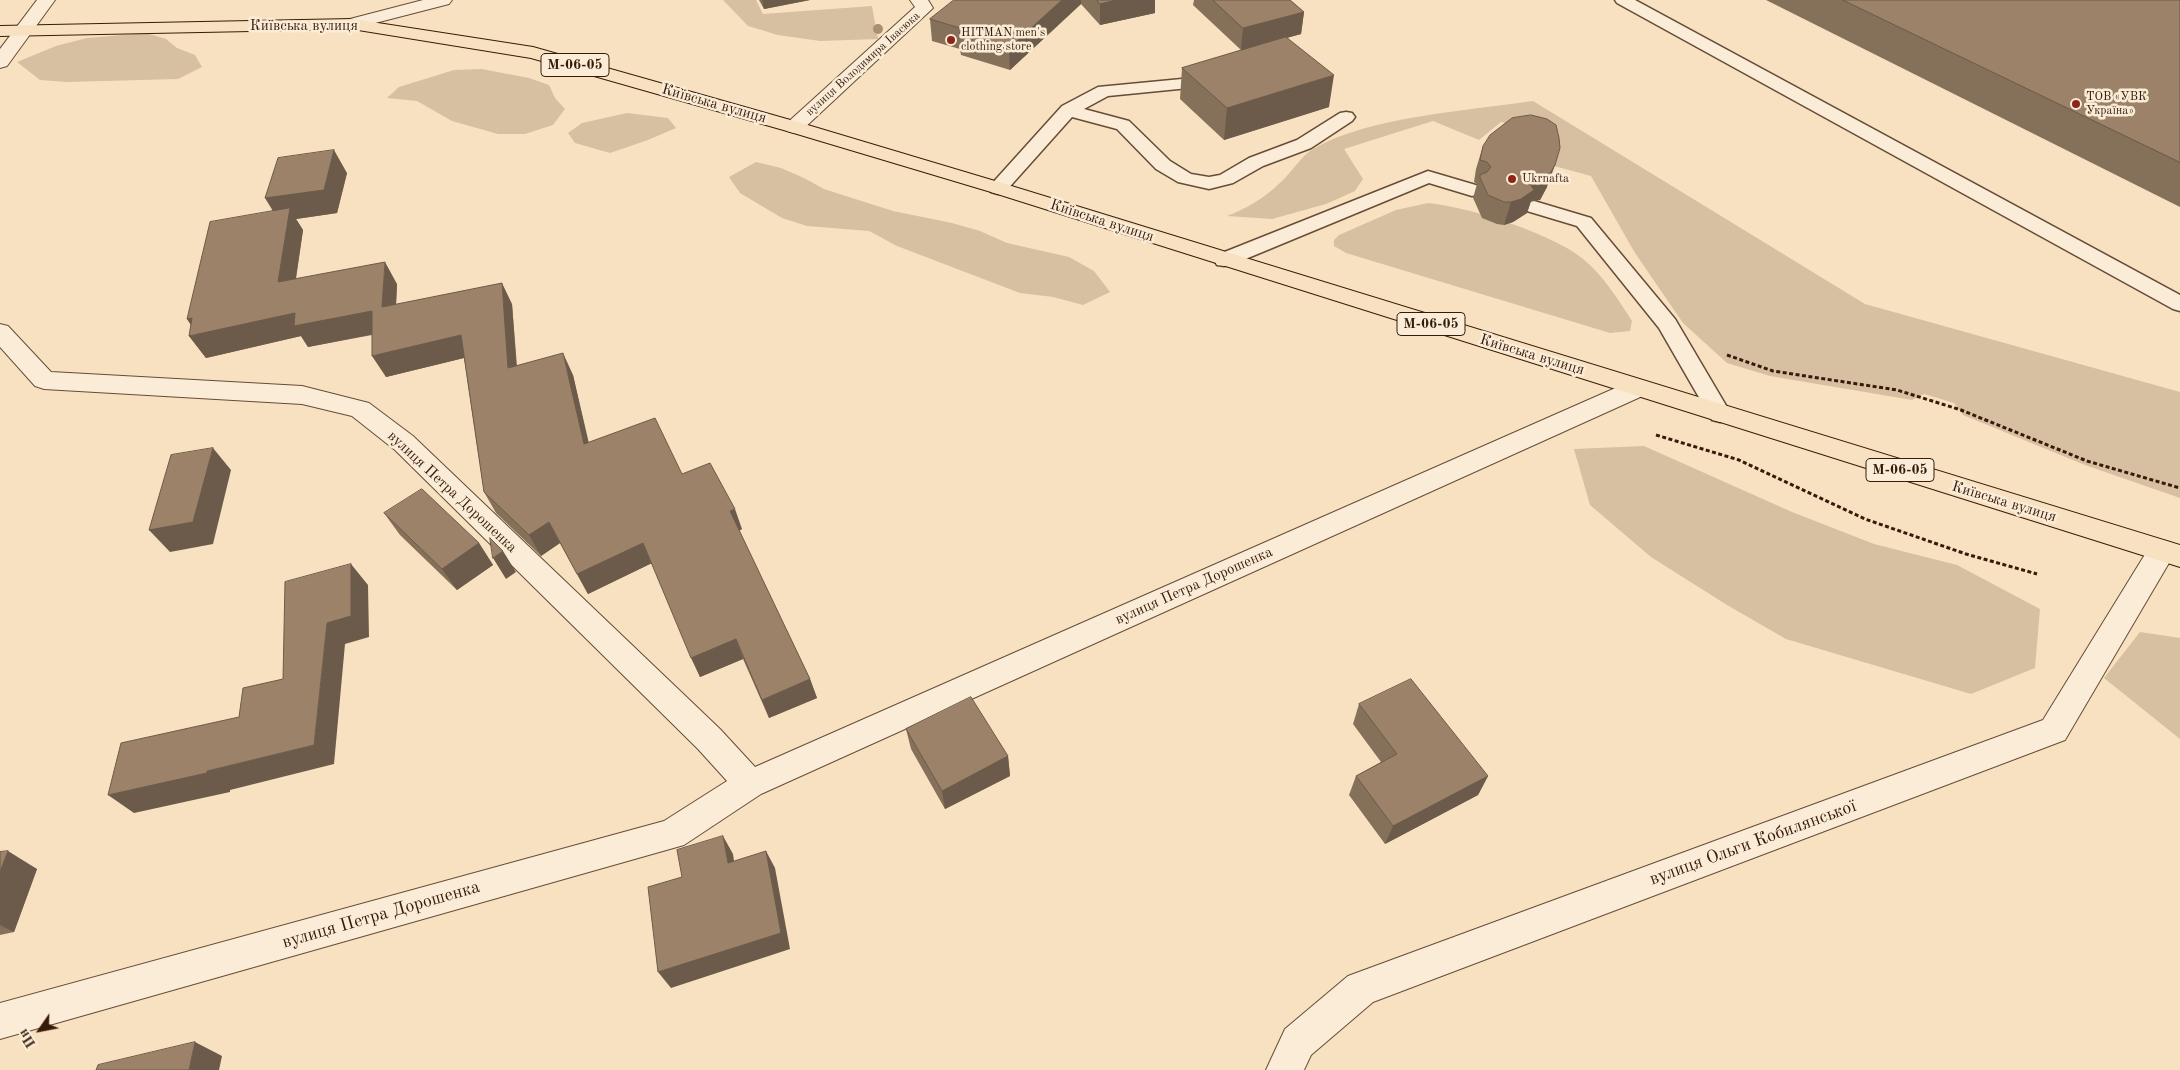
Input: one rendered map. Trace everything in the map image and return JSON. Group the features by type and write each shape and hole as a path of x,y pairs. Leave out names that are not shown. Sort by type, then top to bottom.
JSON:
{"highway":[{"name":"Київська вулиця","path":"0,31 352,24 533,53 794,127 998,188 2171,554"}],"street":[{"path":"0,62 46,0"},
{"path":"352,24 443,0"},
{"name":"вулиця Володимира Івасюка","path":"794,127 924,8 919,0"},
{"name":"вулиця Петра Дорошенка","path":"0,332 44,380 302,394 360,409 404,443 709,739 750,784"},
{"name":"вулиця Петра Дорошенка","path":"0,1020 672,834 750,784 1638,388"},
{"name":"вулиця Ольги Кобилянської","path":"1285,1070 1298,1042 1361,989 2054,730 2171,554"}],"lane":[{"path":"1623,0 2180,304"},
{"path":"998,188 1068,110 1104,91 1216,81"},
{"path":"1068,110 1123,125 1162,165 1185,178 1209,183 1226,179 1256,162 1304,144 1346,117"},
{"path":"1224,260 1428,177 1472,190"},
{"path":"1534,208 1584,222 1667,324 1720,414"}],"path":[{"path":"1726,355 1773,371 1897,390 1961,410 2087,461 2131,476 2180,488"},
{"path":"1656,435 1738,460 1883,526 1966,554 2037,574"}],"shaded area":[{"path":"723,0 756,0 763,14 872,6 878,39 820,41 778,35 748,26"},
{"path":"146,33 166,39 177,48 195,55 202,67 178,79 67,82 40,80 17,62 56,46 87,38"},
{"path":"482,69 529,78 549,85 555,98 565,109 553,125 525,134 498,134 452,121 417,101 387,98 399,87 454,70"},
{"path":"1533,101 1865,304 2180,392 2180,498 2085,465 1963,415 1954,403 1924,394 1912,400 1770,376 1727,363 1683,323 1635,253 1591,176 1547,164 1550,134 1501,122 1479,140 1433,121 1344,149 1363,179 1355,191 1326,204 1272,219 1227,216 1242,210 1262,198 1281,182 1309,152 1336,138 1362,129 1420,116"},
{"path":"627,113 668,118 676,128 610,153 575,143 568,133 582,123"},
{"path":"756,162 781,168 824,189 893,211 952,223 980,231 1007,243 1069,257 1094,271 1110,292 1083,305 1053,297 1020,293 897,246 869,231 807,226 782,218 740,193 729,177"},
{"path":"1428,203 1465,210 1508,223 1550,239 1568,249 1590,265 1610,288 1632,321 1630,331 1610,333 1346,253 1334,246 1334,240 1339,235 1396,210"},
{"path":"1644,446 1792,512 1874,544 1957,565 2040,609 2035,668 1971,694 1786,639 1727,605 1651,557 1590,505 1574,449"},
{"path":"2140,632 2180,638 2180,739 2104,678"}],"building":[{"path":"954,0 1062,0 1009,48 959,33 963,29 930,19"},
{"path":"1097,0 1116,0 1100,4"},
{"path":"1213,0 1290,0 1304,12 1243,28"},
{"name":"ТОВ «УВК Україна»","path":"1843,0 2180,0 2180,162"},
{"path":"1286,37 1334,75 1227,108 1182,68"},
{"name":"Ukrnafta","path":"1531,115 1547,119 1556,125 1560,148 1555,165 1548,177 1533,179 1530,184 1534,190 1521,199 1504,202 1488,195 1480,178 1480,175 1487,172 1491,167 1487,162 1480,160 1483,146 1490,135 1512,118"},
{"path":"334,150 324,190 265,198 278,158"},
{"path":"290,208 278,282 385,262 382,307 502,283 508,368 563,353 584,444 655,418 682,474 710,463 735,509 730,511 810,679 762,700 736,639 691,658 643,543 577,574 549,522 529,535 484,492 461,335 372,356 372,311 294,326 295,313 189,336 192,318 187,319 210,222"},
{"path":"213,448 193,522 149,530 171,455"},
{"path":"422,489 479,543 442,569 384,513"},
{"path":"490,538 503,551 493,558"},
{"path":"351,564 351,616 327,623 314,745 207,771 207,773 108,795 121,743 239,717 243,688 283,679 285,582"},
{"path":"1411,679 1488,776 1393,826 1356,776 1397,754 1359,704"},
{"path":"971,697 1008,756 942,791 906,729"},
{"path":"723,836 728,863 766,851 781,933 658,972 648,887 682,877 677,850"},
{"path":"8,851 0,872 0,852"},
{"path":"195,1042 189,1070 96,1070 98,1065"}],"place":[{"name":"HITMAN men's clothing store","path":"951,40"},
{"name":"ТОВ «УВК Україна»","path":"2076,104"},
{"name":"Ukrnafta","path":"1512,179"}]}
